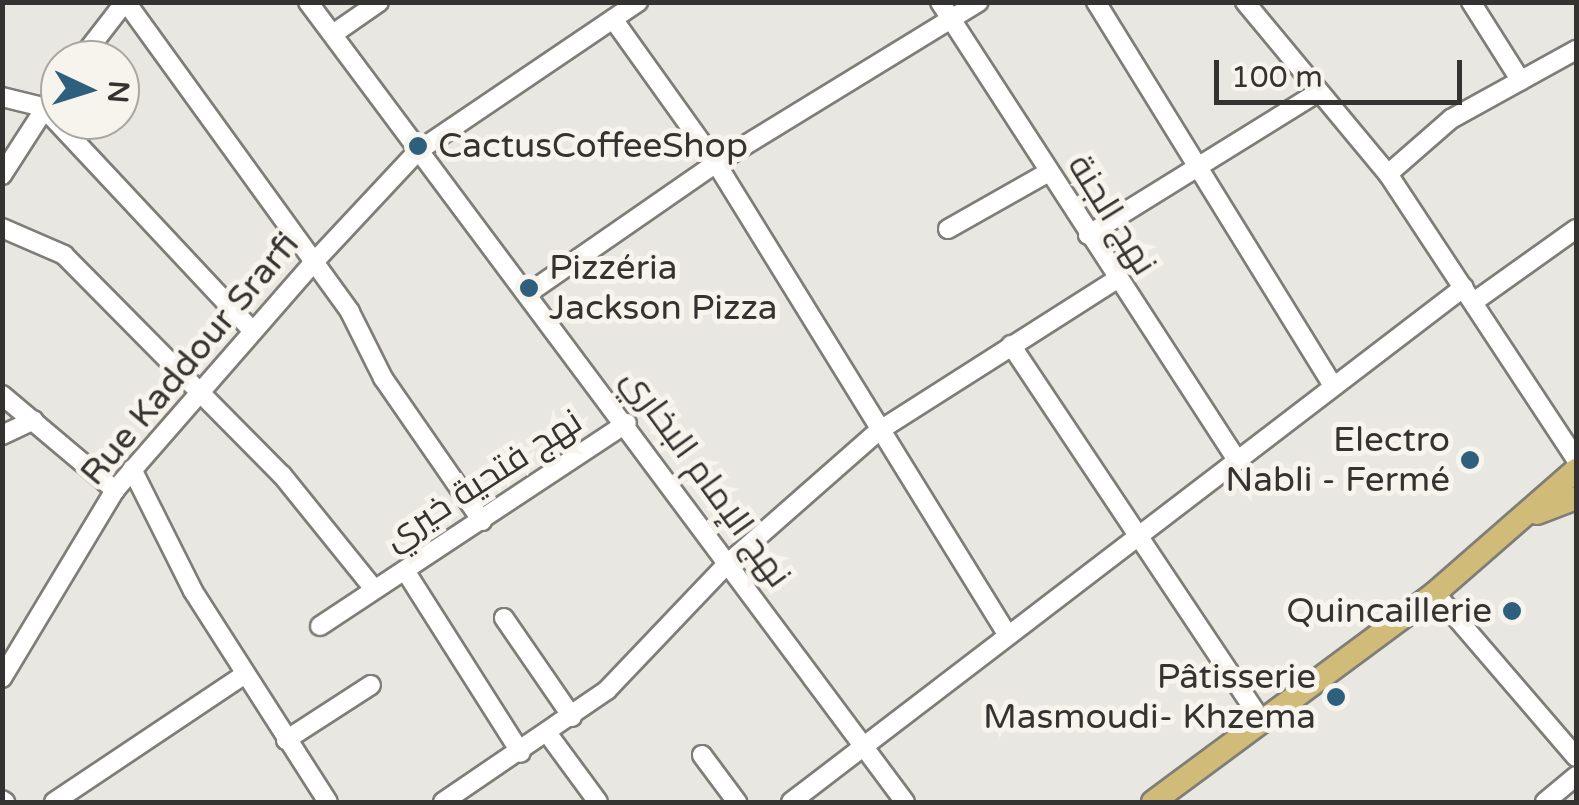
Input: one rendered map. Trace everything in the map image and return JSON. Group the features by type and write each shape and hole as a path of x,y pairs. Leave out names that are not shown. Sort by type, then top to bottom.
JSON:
{"main road":[{"path":"1153,802 1537,513 1576,470"},
{"path":"1537,513 1576,498"}],"street":[{"path":"96,40 126,2 314,262 482,521"},
{"name":"نهج الإمام البخاري","path":"308,2 418,152 530,292 905,802"},
{"path":"333,34 379,2"},
{"name":"Rue Kaddour Srarfi","path":"2,678 116,490 198,389 314,262 418,152 638,2"},
{"path":"530,292 945,11 979,2"},
{"path":"1096,2 1204,169 1332,384"},
{"path":"1245,2 1388,174 1548,404 1576,459"},
{"path":"1472,2 1521,81"},
{"name":"نهج الجنة","path":"945,11 1114,281 1235,457"},
{"path":"613,19 716,163 877,432 1007,634"},
{"path":"1388,174 1451,119 1576,50"},
{"path":"1088,236 1204,169 1318,92"},
{"path":"2,98 40,106"},
{"path":"2,175 40,112"},
{"path":"74,140 252,330"},
{"path":"948,228 1047,174"},
{"path":"2,228 64,255 198,389 374,590"},
{"path":"791,802 868,749 1007,634 1332,384 1576,229"},
{"path":"452,800 522,754 639,662 727,564 877,432 1114,281"},
{"path":"1011,345 1132,538 1262,720"},
{"path":"2,395 116,490"},
{"path":"1548,404 1576,429"},
{"path":"2,434 34,420"},
{"name":"نهج فتحية خيري","path":"320,626 627,423"},
{"path":"132,469 244,675 328,802"},
{"path":"406,572 522,754"},
{"path":"1435,593 1576,757"},
{"path":"504,618 572,716"},
{"path":"54,802 244,675"},
{"path":"286,740 371,685"},
{"path":"548,734 598,802"},
{"path":"702,755 738,802"},
{"path":"1545,802 1574,779"}],"place":[{"name":"CactusCoffeeShop","path":"418,146"},
{"name":"Pizzéria Jackson Pizza","path":"529,288"},
{"name":"Electro Nabli - Fermé","path":"1470,460"},
{"name":"Quincaillerie","path":"1512,611"},
{"name":"Pâtisserie Masmoudi- Khzema","path":"1336,697"}]}
